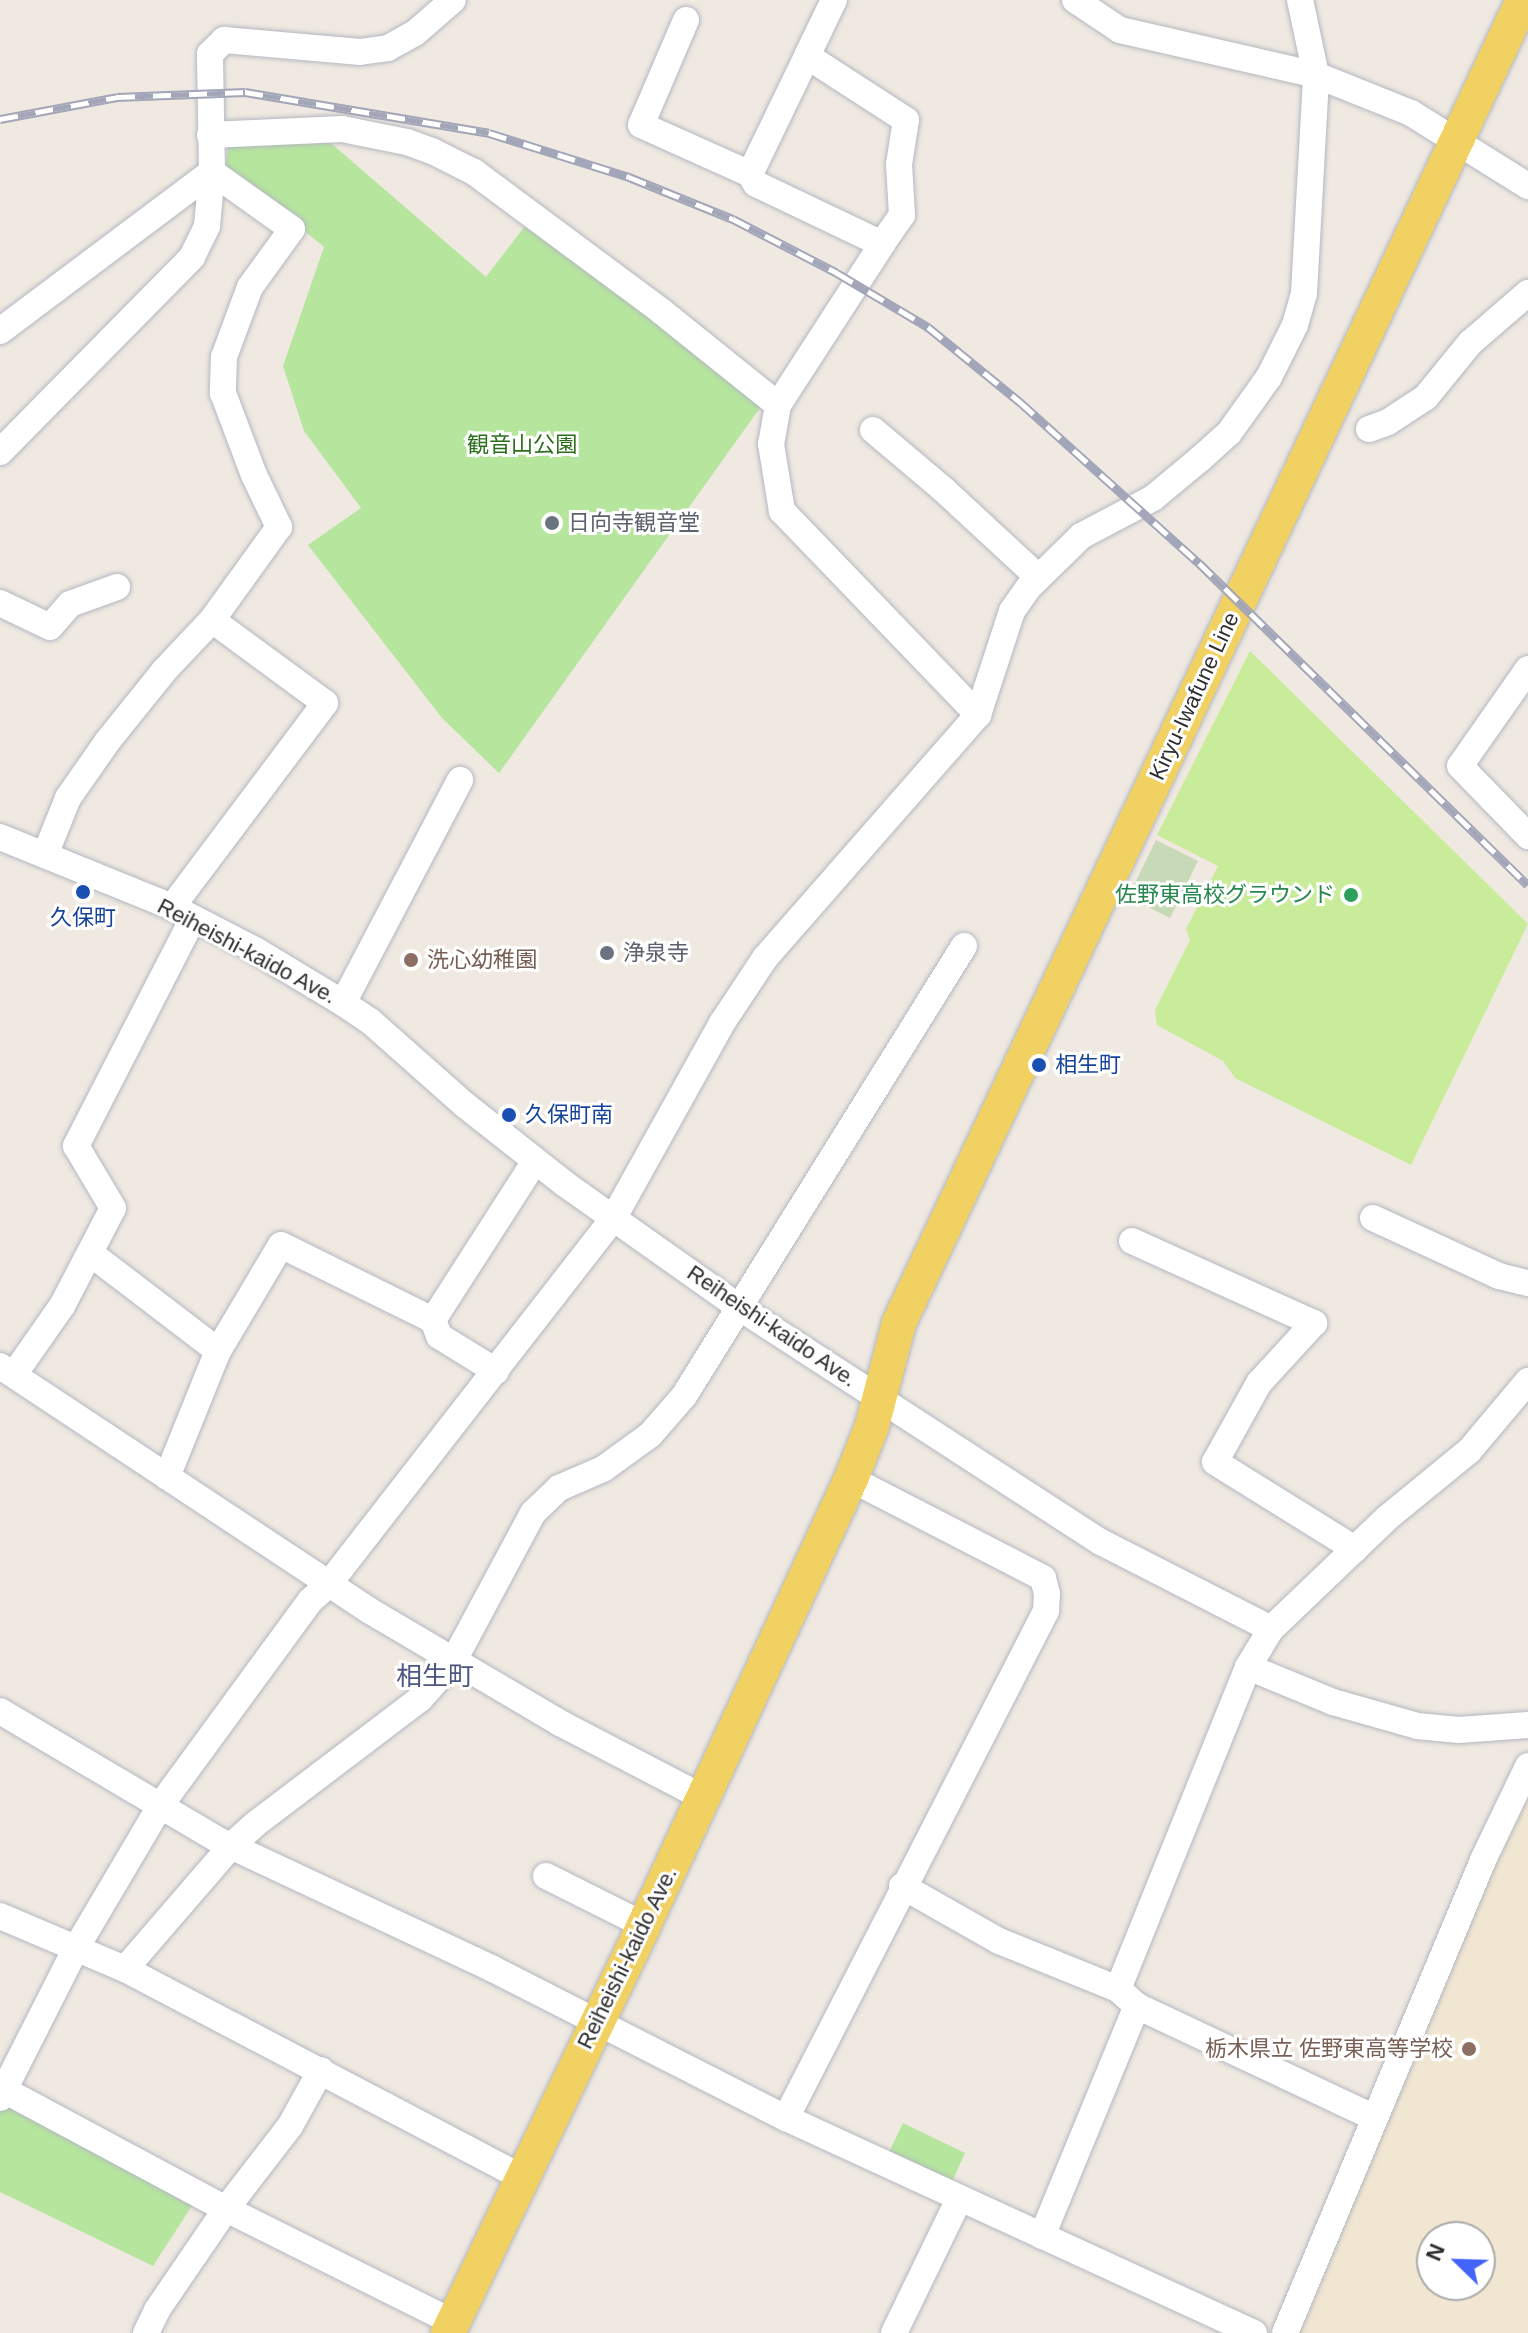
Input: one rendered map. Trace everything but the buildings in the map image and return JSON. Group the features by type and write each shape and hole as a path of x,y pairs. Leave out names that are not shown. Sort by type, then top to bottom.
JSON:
{"main road":[{"name":"Kiryu-Iwafune Line","path":"879,1397 899,1323 1523,0"},
{"name":"Reiheishi-kaido Ave.","path":"450,2327 704,1798 851,1479 879,1397"}],"street":[{"path":"0,452 192,257 207,226 212,172 210,54 224,40 360,52 388,48 415,33 453,0"},
{"path":"750,174 834,0"},
{"path":"1075,0 1120,30 1316,75 1411,113 1528,186"},
{"path":"450,2327 2,2094 75,1950 160,1806 310,1601 328,1585 613,1219 722,1023 765,958 978,715 1012,611 1038,577 1081,536 1153,498 1229,433 1282,355 1304,293 1316,75 1303,29 1300,0"},
{"path":"686,20 641,125 750,174 756,184 882,244"},
{"path":"807,56 906,120 899,164 902,215 778,405 771,444 782,511 978,715"},
{"path":"210,135 342,129 407,142 432,151 474,172 661,311 778,405"},
{"path":"0,331 212,172"},
{"path":"45,855 68,798 107,742 164,671 212,620 279,527 254,475 223,393 224,357 250,287 292,229 212,172"},
{"path":"1369,429 1388,422 1426,397 1470,343 1528,293"},
{"path":"873,430 944,490 1038,577"},
{"path":"0,603 50,627 70,604 117,587"},
{"path":"212,620 325,703 182,913 76,1146 113,1208 62,1306 7,1370 328,1585 453,1662 704,1798"},
{"path":"1528,669 1460,766 1528,836"},
{"path":"343,1003 460,780"},
{"name":"Reiheishi-kaido Ave.","path":"0,837 182,913 343,1003 370,1021 535,1161 613,1219 737,1306 879,1397"},
{"path":"125,1969 231,1846 420,1699 453,1662 533,1513 559,1488 603,1469 650,1435 684,1396 737,1306 964,946"},
{"path":"433,1320 535,1161"},
{"path":"1373,1218 1499,1276 1528,1283"},
{"path":"1132,1241 1314,1323 1259,1383 1215,1462 1281,1500 1355,1549"},
{"path":"167,1477 218,1351 281,1245 433,1320 439,1336 496,1371"},
{"path":"90,1253 218,1351"},
{"path":"1042,2236 1248,1667 1271,1629 1387,1518 1469,1451 1528,1381"},
{"path":"879,1397 1101,1542 1271,1629"},
{"path":"786,2118 902,1886 1046,1611 1047,1594 1043,1578 851,1479"},
{"path":"1248,1667 1333,1702 1417,1726 1459,1730 1528,1725"},
{"path":"0,1711 231,1846 596,2022 786,2118 1254,2333"},
{"path":"1285,2333 1484,1858 1528,1766"},
{"path":"546,1876 644,1925"},
{"path":"902,1886 999,1941 1128,1998 1375,2118"},
{"path":"0,1916 125,1969 523,2178"},
{"path":"146,2333 157,2310 226,2209 290,2126 321,2070"},
{"path":"894,2333 959,2199"}],"shaded area":[{"name":"栃木県立 佐野東高等学校","path":"1528,1781 1528,2333 1299,2333"}],"green space":[{"name":"観音山公園","path":"325,138 486,277 528,222 762,405 499,773 442,718 308,545 361,508 304,431 283,366 324,247 226,167 229,141"},
{"name":"佐野東高校グラウンド","path":"1250,651 1528,924 1411,1165 1235,1078 1223,1061 1157,1025 1155,1010 1190,940 1186,929 1218,866 1157,835"},
{"path":"1156,840 1198,861 1170,918 1128,897"},
{"path":"7,2095 195,2201 153,2266 0,2192 0,2107"},
{"path":"903,2123 965,2153 951,2184 888,2154"}],"railway":[{"path":"0,119 117,97 245,92 489,133 629,177 733,219 837,273 928,327 1020,402 1199,563 1528,885"}],"place":[{"name":"日向寺観音堂","path":"552,523"},
{"name":"久保町","path":"83,892"},
{"name":"佐野東高校グラウンド","path":"1351,895"},
{"name":"浄泉寺","path":"607,953"},
{"name":"洗心幼稚園","path":"411,960"},
{"name":"相生町","path":"1039,1065"},
{"name":"久保町南","path":"509,1115"},
{"name":"栃木県立 佐野東高等学校","path":"1469,2049"}],"district":[{"name":"相生町","path":"435,1677"}]}
